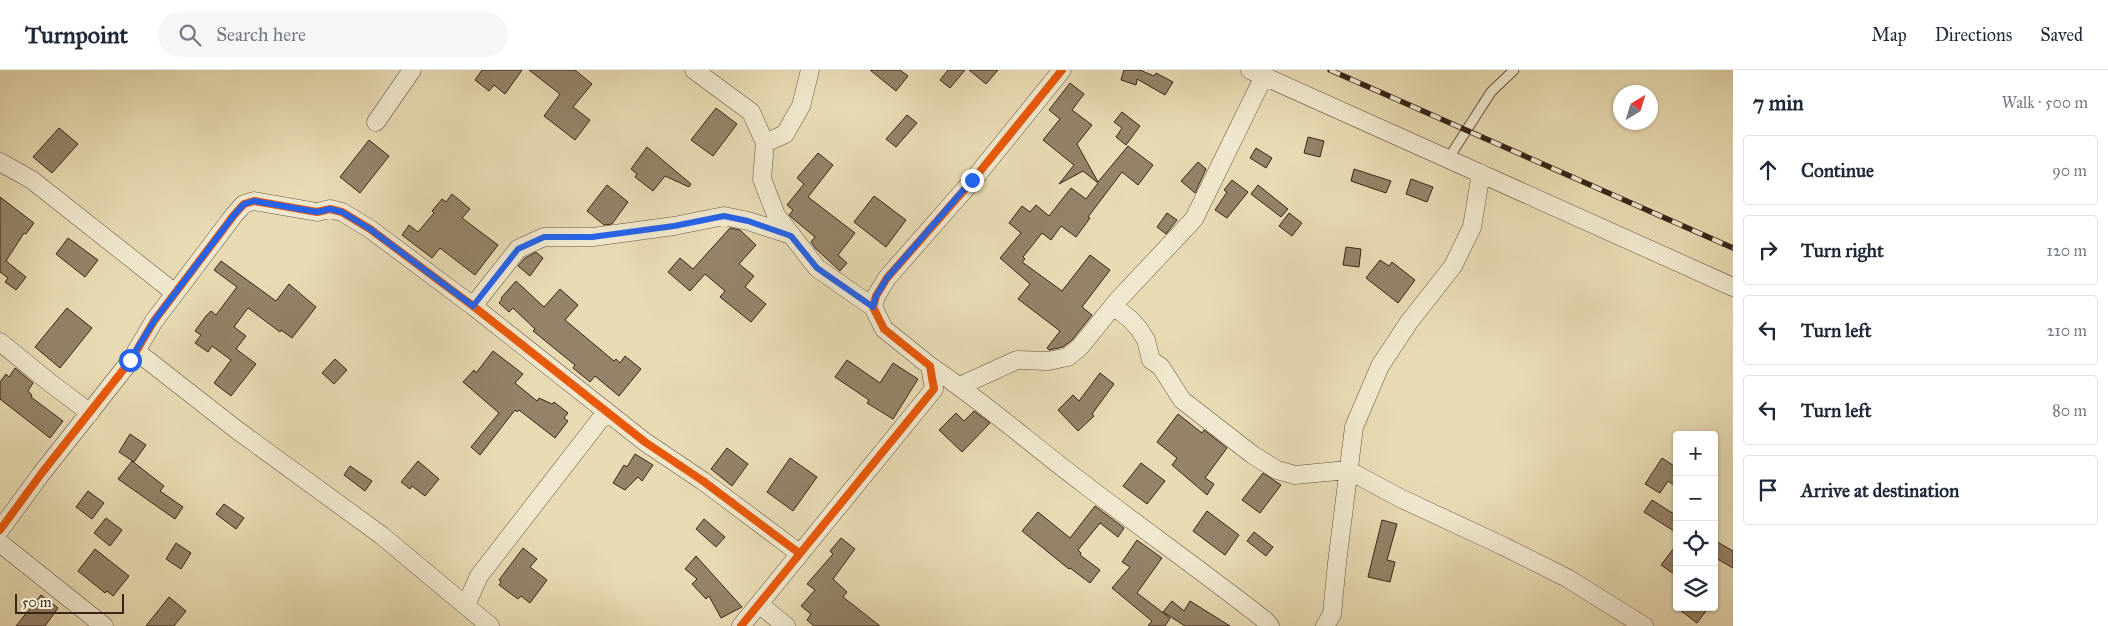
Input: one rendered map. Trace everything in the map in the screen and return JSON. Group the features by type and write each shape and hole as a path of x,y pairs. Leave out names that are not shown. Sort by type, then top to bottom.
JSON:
{"street":[{"path":"376,122 412,70"},
{"path":"694,70 751,112 765,142 762,179 776,215 817,268 873,307 884,329 930,366 960,386 1083,484 1208,575 1266,620 1270,626"},
{"path":"765,142 785,134 801,106 810,70"},
{"path":"873,307 876,296 887,278 972,180 1062,70"},
{"path":"960,386 1017,360 1048,361 1068,358 1080,347 1154,259 1194,219 1257,73 1733,288"},
{"path":"0,162 32,180 175,293"},
{"path":"1324,626 1332,614 1354,427 1380,366 1409,322 1453,266 1472,227 1481,173"},
{"path":"0,530 41,474 90,413 136,351 154,321 234,215 244,204 254,201 317,212 330,209 342,212 370,229 473,306 644,442 702,481 799,553"},
{"path":"473,306 518,249 544,237 592,237 674,226 724,216 748,221 791,236"},
{"path":"1113,306 1130,319 1139,329 1146,340 1151,360 1161,367 1182,400 1253,455 1277,470 1295,474 1348,470 1400,498 1504,546 1567,578 1644,626"},
{"path":"0,342 48,382 90,413"},
{"path":"136,351 237,430 381,535 490,626"},
{"path":"741,626 934,389 930,366"},
{"path":"466,605 479,576 606,412"},
{"path":"0,543 104,626"},
{"path":"759,604 786,626"}],"lane":[{"path":"1448,159 1491,92 1514,70"}],"building":[{"path":"482,70 522,70 505,94 494,85 489,91 475,80"},
{"path":"529,70 575,70 592,84 573,107 590,120 575,140 544,116 560,94"},
{"path":"870,70 900,70 908,76 896,91"},
{"path":"948,70 965,70 950,88 940,80"},
{"path":"969,70 998,70 986,84"},
{"path":"1124,70 1140,70 1154,76 1156,73 1173,82 1165,95 1137,79 1136,85 1121,80"},
{"path":"1070,83 1084,94 1072,110 1092,125 1077,144 1098,182 1128,146 1153,165 1138,185 1122,172 1088,217 1090,218 1076,237 1061,226 1051,240 1042,233 1023,257 1025,259 1022,262 1062,291 1090,255 1110,270 1082,307 1092,315 1072,340 1063,347 1049,350 1047,348 1060,331 1018,299 1030,284 1000,258 1021,233 1009,223 1022,206 1030,212 1036,205 1049,216 1071,188 1086,199 1098,183 1083,171 1059,184 1074,165 1043,140 1060,119 1049,110"},
{"path":"716,108 737,124 713,156 691,140"},
{"path":"1122,112 1140,126 1126,145 1116,137 1122,128 1114,122"},
{"path":"907,115 917,123 896,147 886,139"},
{"path":"59,128 78,144 52,173 33,157"},
{"path":"1308,137 1324,141 1320,157 1304,153"},
{"path":"369,140 389,156 360,193 340,177"},
{"path":"647,147 691,184 689,187 665,176 653,191 635,177 637,174 631,169"},
{"path":"1256,148 1272,158 1266,168 1250,158"},
{"path":"818,153 833,165 808,197 855,233 838,255 847,263 840,271 815,248 811,242 815,237 789,215 793,210 787,205 804,184 797,178"},
{"path":"1198,162 1206,169 1195,193 1181,181"},
{"path":"1354,169 1391,181 1386,193 1351,181"},
{"path":"1411,179 1433,187 1427,202 1406,194"},
{"path":"1232,180 1248,192 1227,218 1215,210 1227,192 1224,190"},
{"path":"607,185 628,202 612,224 604,225 587,211"},
{"path":"1258,185 1288,209 1281,217 1251,194"},
{"path":"452,194 470,209 462,218 498,245 475,275 440,248 432,258 402,235 409,225 418,232 434,213 432,211 442,199 446,202"},
{"path":"874,196 906,220 886,247 854,222"},
{"path":"0,197 34,223 26,234 24,233 6,261 26,277 16,290 5,282 8,278 0,272"},
{"path":"1167,213 1177,220 1166,234 1157,227"},
{"path":"1289,213 1302,223 1292,236 1279,226"},
{"path":"730,228 740,230 756,245 739,264 754,276 745,287 766,304 751,322 720,297 725,291 705,274 690,291 668,272 680,258 693,269"},
{"path":"68,238 98,260 85,277 56,254"},
{"path":"1346,247 1361,249 1359,267 1343,265"},
{"path":"536,252 543,258 530,276 518,266 525,258"},
{"path":"1380,260 1389,266 1392,262 1415,280 1398,303 1366,278"},
{"path":"221,261 276,301 289,284 316,307 292,338 281,330 280,332 248,308 234,327 246,336 236,349 256,364 231,396 214,383 231,360 212,346 208,352 195,343 201,335 195,331 206,316 211,311 216,315 237,287 214,270"},
{"path":"516,281 544,307 560,289 578,305 565,320 614,361 616,359 620,363 625,356 641,369 619,396 595,376 590,382 573,368 575,365 533,331 535,329 513,308 509,312 499,303"},
{"path":"67,308 92,328 60,368 35,347"},
{"path":"493,351 523,374 515,383 537,401 539,398 552,404 554,402 568,413 564,418 568,421 555,438 519,410 517,412 515,410 480,455 471,447 499,413 463,382 474,370 476,373"},
{"path":"335,359 347,370 334,384 322,373"},
{"path":"847,360 880,383 893,363 918,379 893,419 867,403 869,400 835,377"},
{"path":"15,368 33,383 28,391 32,395 31,397 63,421 50,438 0,399 0,382 6,374 9,377"},
{"path":"1100,373 1114,384 1092,414 1094,416 1078,431 1058,410 1073,395 1079,401"},
{"path":"974,411 990,423 962,452 939,430 956,413 964,421"},
{"path":"1178,414 1202,433 1204,430 1227,448 1205,478 1214,484 1207,495 1172,465 1177,458 1157,442"},
{"path":"130,434 146,445 134,462 119,452"},
{"path":"727,448 748,464 732,486 711,469"},
{"path":"635,454 653,465 642,481 638,477 625,490 613,483 624,465 627,467"},
{"path":"790,458 817,477 793,511 767,492"},
{"path":"1662,458 1673,465 1673,484 1668,481 1660,493 1645,484"},
{"path":"132,461 164,486 160,491 183,507 175,519 118,479"},
{"path":"418,461 439,479 425,496 412,486 410,489 401,482"},
{"path":"1141,463 1165,481 1147,504 1123,486"},
{"path":"350,466 372,481 365,491 344,475"},
{"path":"1263,473 1281,485 1260,513 1242,500"},
{"path":"88,491 104,503 92,519 76,507"},
{"path":"1652,500 1673,513 1673,530 1644,512"},
{"path":"224,504 244,518 236,529 216,514"},
{"path":"1095,506 1124,528 1118,537 1100,523 1078,550 1081,553 1080,555 1100,570 1090,583 1069,569 1022,531 1038,512 1070,538"},
{"path":"1207,511 1239,535 1225,555 1193,531"},
{"path":"106,518 122,530 110,546 94,533"},
{"path":"704,519 725,537 716,547 696,529"},
{"path":"1382,520 1397,524 1387,560 1395,562 1390,582 1368,577"},
{"path":"1254,532 1273,547 1266,556 1247,541"},
{"path":"841,538 855,549 833,579 847,592 843,597 880,626 814,626 807,620 811,614 801,606 815,590 807,584 833,554 830,551"},
{"path":"1137,540 1162,558 1137,593 1170,618 1165,626 1148,626 1152,621 1112,588 1130,567 1122,562"},
{"path":"1718,542 1733,551 1733,568 1718,559"},
{"path":"176,543 191,553 181,569 166,559"},
{"path":"523,548 537,559 530,567 547,580 530,603 521,596 518,599 499,585 501,582 499,580"},
{"path":"95,549 129,576 113,596 107,591 105,593 78,571"},
{"path":"1673,549 1673,573 1661,565"},
{"path":"696,556 742,607 721,618 709,596 706,599 692,584 697,579 685,569"},
{"path":"41,595 58,608 45,626 16,626"},
{"path":"169,597 186,611 174,626 146,626"},
{"path":"1172,601 1184,611 1190,601 1230,626 1185,626 1163,612"},
{"path":"1681,611 1706,611 1697,623"}],"railway":[{"path":"1330,70 1733,248"}],"cycle path":[{"path":"741,626 934,389 930,366 884,329 873,307 876,296 887,278 973,180 1062,70"},
{"path":"0,530 41,474 131,360 154,321 234,215 244,204 254,201 317,212 330,209 342,212 370,229 473,306 645,442 703,481 799,553"}],"route":[{"path":"130,360 154,321 234,215 244,204 254,201 317,212 330,209 342,212 370,229 473,306 518,249 544,237 592,237 674,226 724,216 748,221 791,236 817,268 873,307 876,296 887,278 972,180"}]}
